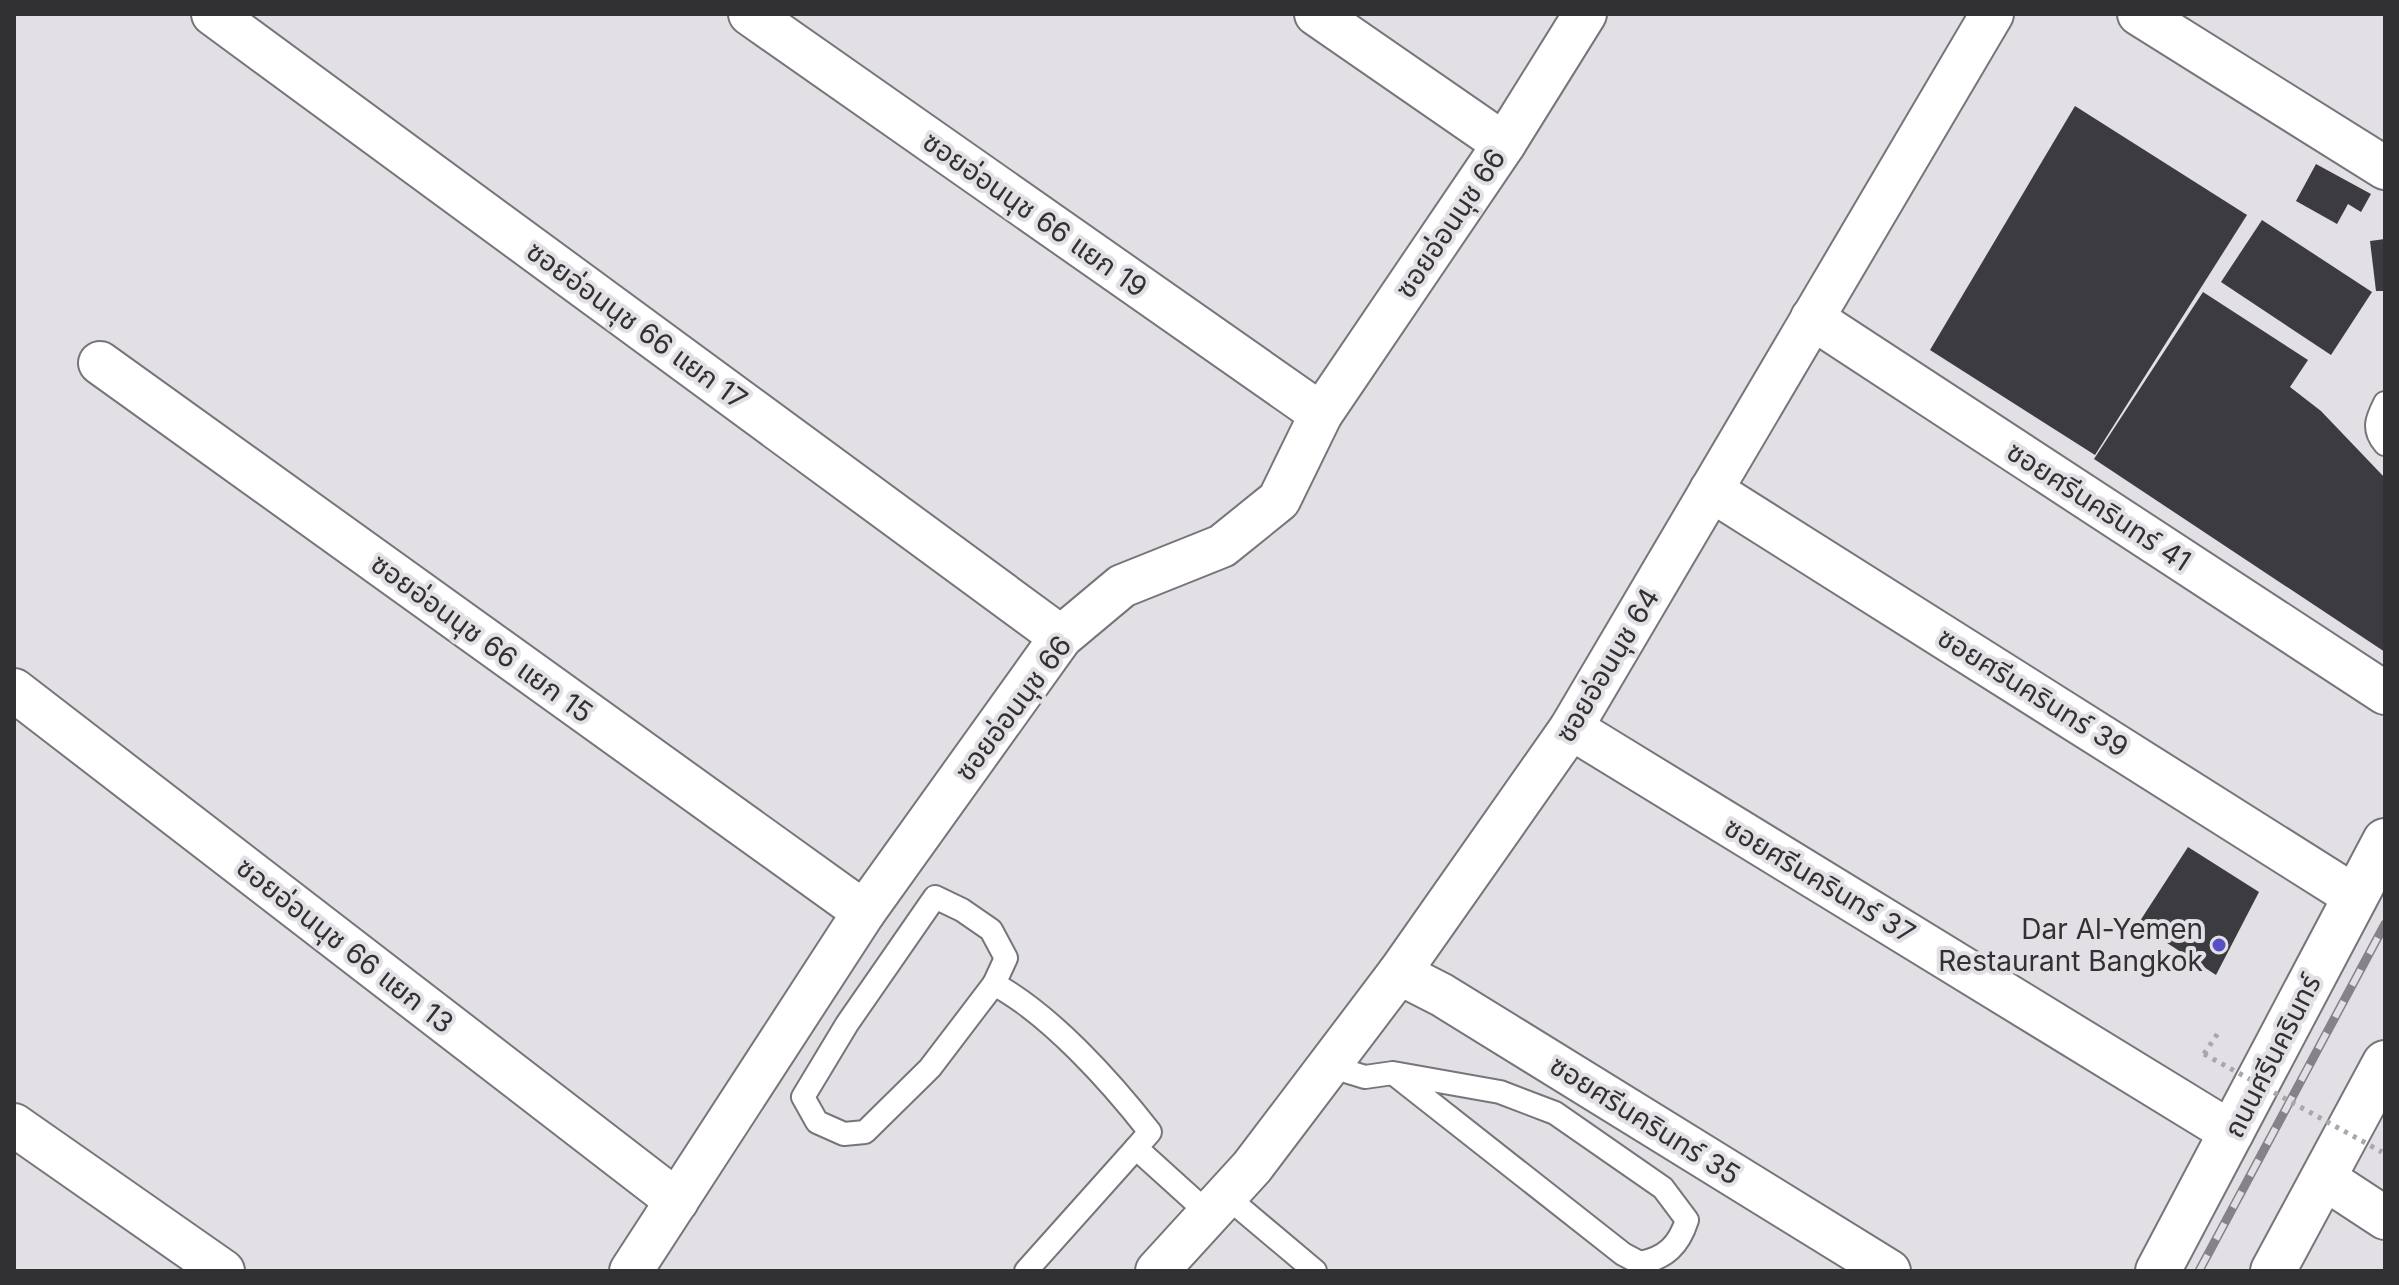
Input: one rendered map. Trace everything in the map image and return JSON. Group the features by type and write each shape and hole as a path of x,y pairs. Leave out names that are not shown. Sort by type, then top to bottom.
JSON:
{"main road":[{"name":"ถนนศรีนครินทร์","path":"2158,1271 2385,841"},
{"path":"2273,1271 2385,1063"}],"street":[{"name":"ซอยอ่อนนุช 66 แยก 17","path":"213,14 1061,637"},
{"name":"ซอยอ่อนนุช 66 แยก 19","path":"750,14 1321,414"},
{"path":"1316,14 1504,144"},
{"name":"ซอยอ่อนนุช 66","path":"631,1271 864,912 1061,637 1122,586 1222,546 1279,500 1321,414 1504,144 1585,14"},
{"name":"ซอยอ่อนนุช 64","path":"1157,1271 1252,1167 1399,973 1571,728 1992,14"},
{"path":"2139,14 2385,168"},
{"name":"ซอยศรีนครินทร์ 41","path":"1812,318 2385,693"},
{"name":"ซอยอ่อนนุช 66 แยก 15","path":"100,363 864,912"},
{"name":"ซอยศรีนครินทร์ 39","path":"1711,490 2354,896"},
{"name":"ซอยอ่อนนุช 66 แยก 13","path":"14,690 677,1201"},
{"name":"ซอยศรีนครินทร์ 37","path":"1571,728 2232,1133"},
{"name":"ซอยศรีนครินทร์ 35","path":"1399,973 1442,995 1889,1271"},
{"path":"14,1125 223,1271"},
{"path":"2324,1178 2385,1218"}],"lane":[{"path":"2385,403 2376,421 2378,436 2385,444"},
{"path":"935,897 962,910 991,930 1006,958 994,984 930,1068 865,1132 844,1134 817,1122 803,1097 847,1024 935,897"},
{"path":"994,984 1011,993 1058,1033 1124,1098 1150,1132 1026,1271"},
{"path":"1329,1066 1365,1077 1393,1073 1500,1092 1555,1113 1663,1188 1687,1220 1682,1237 1666,1255 1655,1260 1640,1263 1623,1254 1393,1073"},
{"path":"1136,1148 1315,1271"}],"path":[{"path":"2220,1030 2204,1054 2382,1152"}],"building":[{"path":"2075,106 2247,215 2095,455 1930,350"},
{"path":"2316,164 2371,194 2361,212 2348,204 2337,224 2296,201"},
{"path":"2262,220 2372,292 2331,355 2221,282"},
{"path":"2385,239 2385,291 2376,291 2370,241"},
{"path":"2203,292 2308,360 2290,387 2321,411 2385,478 2385,652 2094,459"},
{"path":"2188,847 2259,892 2216,975 2138,924"}],"railway":[{"path":"2199,1271 2385,924"}],"place":[{"name":"Dar Al-Yemen Restaurant Bangkok","path":"2219,945"}]}
